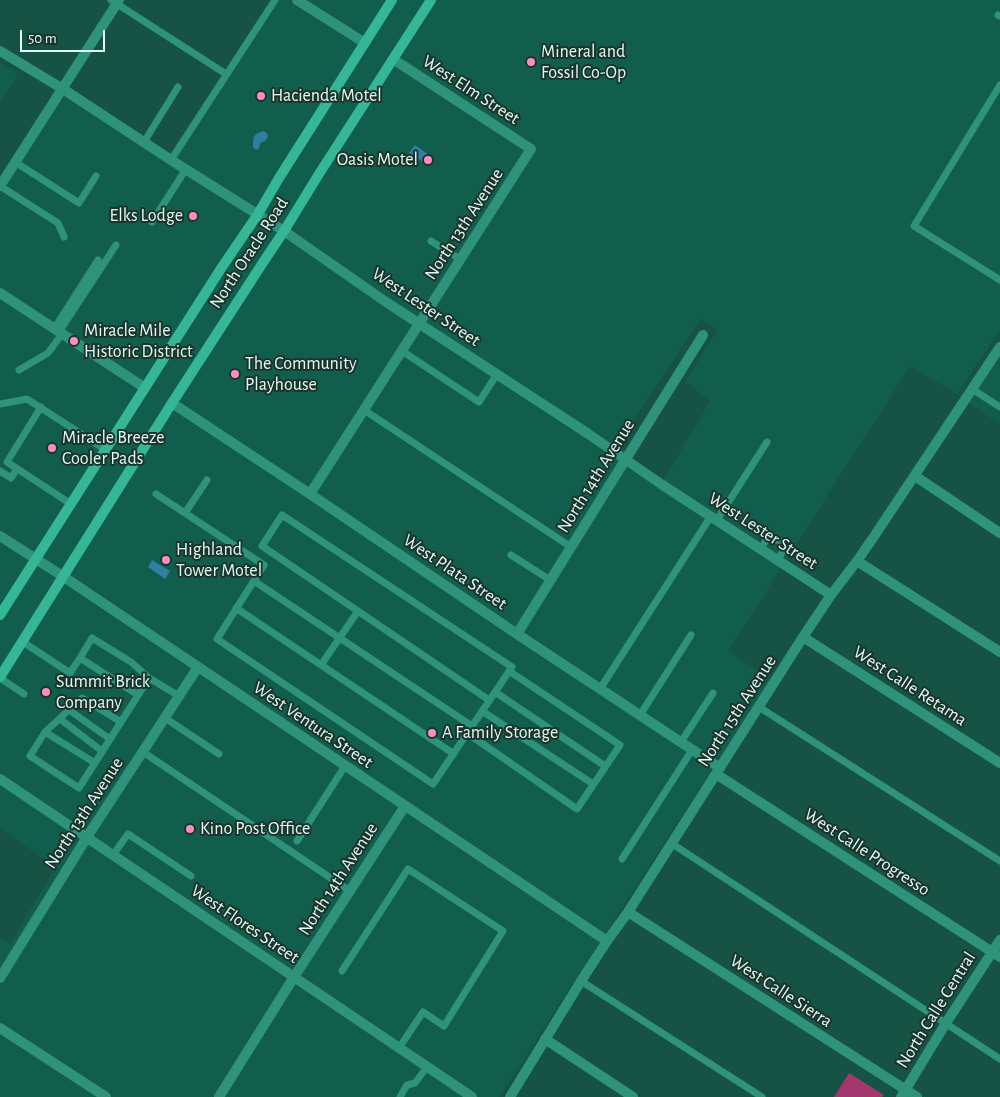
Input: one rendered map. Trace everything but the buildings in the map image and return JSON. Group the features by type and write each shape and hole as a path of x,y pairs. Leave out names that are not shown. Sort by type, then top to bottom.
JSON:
{"main road":[{"name":"North Oracle Road","path":"0,615 222,267 258,214 392,0"},
{"name":"North Oracle Road","path":"0,678 172,403 431,0"}],"street":[{"path":"298,0 365,43"},
{"path":"0,186 4,172 15,162 63,89 116,1"},
{"name":"West Lester Street","path":"0,51 63,89 284,231 419,324 831,595"},
{"name":"West Elm Street","path":"392,59 531,149"},
{"name":"North 13th Avenue","path":"310,494 531,149"},
{"path":"0,293 145,388"},
{"name":"North 14th Avenue","path":"517,634 704,335"},
{"name":"North 15th Avenue","path":"510,1097 581,981 628,912 803,637 915,476 1000,347"},
{"name":"West Plata Street","path":"172,403 681,742 718,771"},
{"path":"915,476 1000,534"},
{"name":"West Ventura Street","path":"0,536 607,941"},
{"path":"857,561 1000,652"},
{"name":"West Calle Retama","path":"803,637 1000,763"},
{"name":"North 13th Avenue","path":"0,978 87,837 198,668"},
{"name":"West Calle Progresso","path":"718,771 996,954"},
{"name":"West Flores Street","path":"0,778 472,1097"},
{"name":"North 14th Avenue","path":"219,1097 405,806"},
{"name":"West Calle Sierra","path":"628,912 903,1093 917,1097"},
{"name":"North Calle Central","path":"903,1093 946,1023 996,954 1000,940"},
{"path":"0,1028 106,1097"},
{"path":"545,1039 633,1097"}],"lane":[{"path":"171,160 275,0"},
{"path":"116,1 226,74"},
{"path":"1000,85 914,226 1000,280"},
{"path":"144,142 178,86"},
{"path":"15,162 79,202 96,176"},
{"path":"152,222 186,169"},
{"path":"0,186 58,224 64,237"},
{"path":"431,241 460,259"},
{"path":"58,332 116,245"},
{"path":"19,370 48,353 98,260"},
{"path":"402,351 479,402 497,374"},
{"path":"972,389 1000,407"},
{"path":"0,404 27,399 106,450"},
{"path":"40,407 7,462 71,504"},
{"path":"364,410 571,547"},
{"path":"600,688 767,442"},
{"path":"0,471 12,478 17,469"},
{"path":"185,513 207,480"},
{"path":"156,494 254,559 264,565 217,639 433,784 512,667 282,515 254,559"},
{"path":"761,549 769,534 786,545 778,560"},
{"path":"262,546 489,700"},
{"path":"511,555 550,580"},
{"path":"254,581 472,726"},
{"path":"236,608 454,754"},
{"path":"321,665 358,611"},
{"path":"640,715 691,635"},
{"path":"22,642 70,673 92,638 131,662 149,678 179,696"},
{"path":"80,658 138,695"},
{"path":"467,733 576,809 620,745 509,671"},
{"path":"0,678 24,694"},
{"path":"121,722 82,698 45,732 30,756 78,788 121,722 149,678"},
{"path":"495,692 605,766"},
{"path":"681,742 713,693"},
{"path":"759,707 1000,861"},
{"path":"69,710 110,739"},
{"path":"482,710 593,784"},
{"path":"165,718 219,754"},
{"path":"60,719 102,751"},
{"path":"45,732 94,763"},
{"path":"622,859 692,750"},
{"path":"143,752 350,891"},
{"path":"297,841 345,766"},
{"path":"113,855 128,834 191,876"},
{"path":"672,842 1000,1059"},
{"path":"342,971 408,869 503,931 444,1026 423,1012 399,1048"},
{"path":"581,981 762,1097"},
{"path":"400,1097 407,1085 415,1083 427,1067"}],"shaded area":[{"path":"275,0 1000,0 1000,329 957,394 910,366 728,651 771,679 499,1097 0,1097 0,938 10,944 56,867 0,829 0,186 63,89 171,160","holes":["701,319 717,330 685,382 711,400 661,484 613,451"]},
{"path":"0,62 18,74 0,102"},
{"path":"1000,352 1000,424 967,402"},
{"path":"849,1073 884,1095 882,1097 834,1097"}],"water":[{"path":"263,131 267,133 268,137 260,143 259,148 256,150 253,147 254,137"},
{"path":"415,145 429,155 425,163 409,153"},
{"path":"152,560 170,571 165,579 148,567"}],"place":[{"name":"Mineral and Fossil Co-Op","path":"531,62"},
{"name":"Hacienda Motel","path":"261,96"},
{"name":"Oasis Motel","path":"428,160"},
{"name":"Elks Lodge","path":"193,216"},
{"name":"Miracle Mile Historic District","path":"74,341"},
{"name":"The Community Playhouse","path":"235,374"},
{"name":"Miracle Breeze Cooler Pads","path":"52,448"},
{"name":"Highland Tower Motel","path":"166,560"},
{"name":"Summit Brick Company","path":"46,692"},
{"name":"A Family Storage","path":"432,733"},
{"name":"Kino Post Office","path":"190,829"}]}
